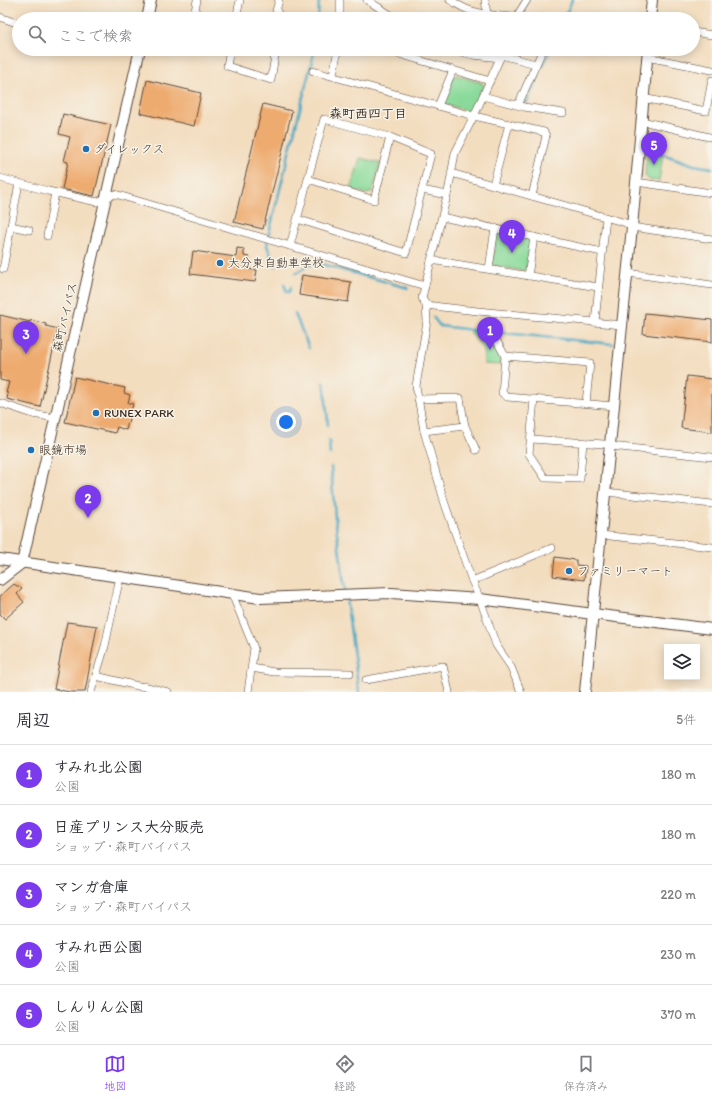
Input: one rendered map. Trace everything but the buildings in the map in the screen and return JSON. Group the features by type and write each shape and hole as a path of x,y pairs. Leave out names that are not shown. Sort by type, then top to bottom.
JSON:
{"street":[{"path":"148,12 151,0"},
{"path":"195,12 197,0"},
{"path":"237,12 240,0"},
{"path":"277,12 279,0"},
{"path":"340,0 340,12"},
{"path":"367,0 386,12"},
{"path":"450,0 468,10 478,12"},
{"path":"485,0 487,12"},
{"path":"519,12 527,0"},
{"path":"651,12 652,0"},
{"path":"0,17 12,21"},
{"path":"700,33 712,35"},
{"name":"森町バイパス","path":"22,563 138,56"},
{"path":"229,56 227,66 271,80 275,56"},
{"path":"333,75 337,56"},
{"path":"406,56 490,81"},
{"path":"500,56 474,116 455,153 442,217 422,298 426,305 427,321 416,386 424,431 445,504 496,645 511,667 521,692"},
{"path":"508,56 536,64"},
{"path":"518,105 540,56"},
{"path":"587,690 593,614 628,272 647,56"},
{"path":"658,56 712,70"},
{"path":"438,106 453,70"},
{"path":"313,71 333,75 474,116 544,132 546,136 532,196"},
{"path":"643,98 709,112 712,80"},
{"path":"483,96 518,105 563,113"},
{"path":"290,246 297,219 324,119 390,137 431,154 406,253 297,219"},
{"path":"642,121 709,137"},
{"path":"493,185 509,124"},
{"path":"308,179 374,200 390,137"},
{"path":"451,173 626,223 632,227 712,239"},
{"path":"0,178 55,193 98,202 115,194 425,286"},
{"path":"636,182 712,193"},
{"path":"2,269 19,183"},
{"path":"422,190 447,195"},
{"path":"47,236 55,193"},
{"path":"442,217 602,252"},
{"path":"595,322 606,218"},
{"path":"11,226 29,230"},
{"path":"489,269 495,228"},
{"path":"528,276 534,237"},
{"path":"431,260 598,287"},
{"path":"628,272 712,285"},
{"path":"426,305 469,311 622,325"},
{"path":"493,334 505,356 502,393 507,398 614,406"},
{"path":"505,356 590,363 586,403"},
{"path":"418,399 460,398 465,426 476,450"},
{"path":"534,399 529,454 545,478 580,480 583,442"},
{"path":"0,403 33,414 55,418"},
{"path":"424,431 465,426"},
{"path":"531,438 583,442 712,457"},
{"path":"606,492 712,504"},
{"path":"601,535 712,547"},
{"path":"472,581 552,548"},
{"path":"0,559 266,598 391,593 480,599 712,629"},
{"path":"0,580 22,563"},
{"path":"91,692 105,646 120,577"},
{"path":"232,594 254,648 248,692"},
{"path":"366,680 443,666 449,692"},
{"path":"252,668 274,672 350,673"},
{"path":"96,676 119,683 142,688 143,686 168,692"}],"green space":[{"path":"456,75 482,83 484,86 471,112 444,104 443,100 452,78"},
{"path":"647,152 663,155 659,181 649,180 645,176"},
{"path":"360,158 380,163 373,191 367,194 351,189"},
{"path":"499,233 529,240 531,242 526,269 524,271 495,266 492,263 497,235"},
{"path":"470,331 489,333 501,356 500,365 484,364 481,347"}],"waterway":[{"path":"318,12 319,0"},
{"path":"567,12 572,0"},
{"path":"276,266 267,246 269,233 313,56"},
{"path":"543,66 548,56"},
{"path":"526,104 539,75"},
{"path":"648,149 694,165 712,168"},
{"path":"296,273 308,265 318,263 408,288"},
{"path":"284,284 287,292 289,292 291,287"},
{"path":"295,314 309,348"},
{"path":"433,317 440,326 490,332"},
{"path":"495,332 613,344"},
{"path":"323,383 325,389 328,425"},
{"path":"329,441 330,454"},
{"path":"331,467 335,518 345,591"},
{"path":"346,598 359,692"}],"place":[{"name":"ダイレックス","path":"86,149"},
{"name":"しんりん公園","path":"654,165"},
{"name":"すみれ西公園","path":"512,253"},
{"name":"大分東自動車学校","path":"220,263"},
{"name":"すみれ北公園","path":"490,350"},
{"name":"マンガ倉庫","path":"26,354"},
{"name":"RUNEX PARK","path":"96,413"},
{"name":"眼鏡市場","path":"31,450"},
{"name":"日産プリンス大分販売","path":"88,518"},
{"name":"ファミリーマート","path":"569,571"}],"district":[{"name":"森町西四丁目","path":"368,113"}]}
